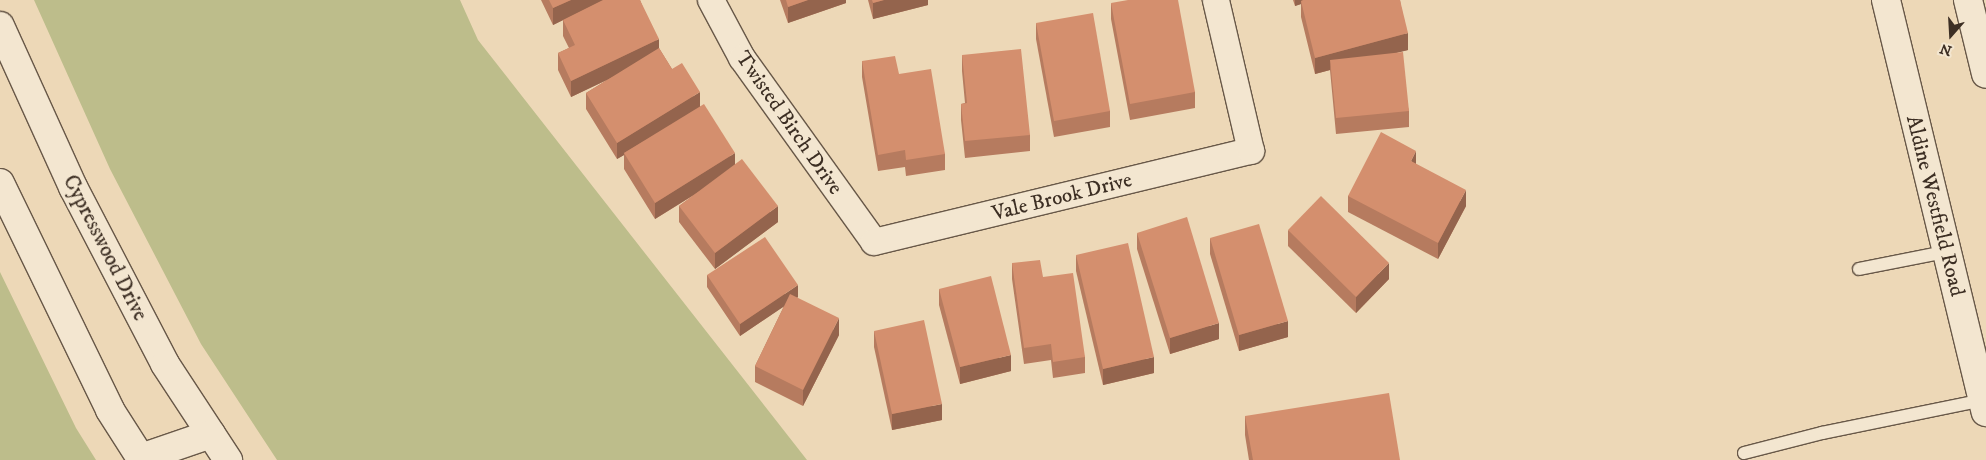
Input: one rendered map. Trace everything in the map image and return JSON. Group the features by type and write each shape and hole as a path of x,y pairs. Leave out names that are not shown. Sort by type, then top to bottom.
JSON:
{"main road":[{"name":"Aldine Westfield Road","path":"1886,0 1945,252 1985,404"},
{"path":"1968,0 1986,74"},
{"name":"Cypresswood Drive","path":"0,26 72,187 165,364 228,460"},
{"path":"0,183 110,410 142,459 211,434"}],"street":[{"name":"Twisted Birch Drive","path":"711,0 742,58 874,242"},
{"name":"Vale Brook Drive","path":"874,242 1251,151 1216,0"}],"lane":[{"path":"1859,269 1945,252"},
{"path":"1744,453 1822,433 1985,404"}],"green space":[{"path":"34,0 460,0 478,40 807,460 277,460 201,344 110,169"},
{"path":"0,272 76,428 96,460 0,460"}],"building":[{"path":"549,0 571,0 553,8"},
{"path":"603,0 640,0 659,39 571,81 558,53 575,45 563,20"},
{"path":"786,0 808,0 788,7"},
{"path":"872,0 884,0 873,3"},
{"path":"1128,0 1178,0 1195,92 1130,104 1111,3"},
{"path":"1400,0 1408,33 1315,58 1301,1"},
{"path":"1093,13 1110,111 1054,121 1036,23"},
{"path":"659,48 672,69 682,63 700,92 617,143 586,93"},
{"path":"1021,49 1030,135 965,141 961,104 967,103 962,55"},
{"path":"1403,52 1409,111 1336,118 1330,60"},
{"path":"895,56 899,74 931,69 945,154 906,160 905,150 878,155 862,61"},
{"path":"704,104 735,153 655,203 624,153"},
{"path":"1381,132 1416,151 1411,161 1466,190 1438,243 1348,196"},
{"path":"742,159 778,206 715,253 679,206"},
{"path":"1321,196 1389,263 1356,297 1288,230"},
{"path":"1187,217 1219,323 1170,338 1137,233"},
{"path":"1259,224 1288,321 1239,335 1210,238"},
{"path":"765,237 798,285 740,324 707,275"},
{"path":"1128,243 1154,357 1103,369 1076,255"},
{"path":"1040,260 1043,277 1073,273 1085,357 1053,362 1051,344 1024,348 1012,263"},
{"path":"991,276 1011,355 960,367 939,289"},
{"path":"790,294 839,318 803,390 755,366"},
{"path":"924,320 942,404 892,414 874,331"},
{"path":"1389,393 1400,460 1253,460 1245,416"}]}
